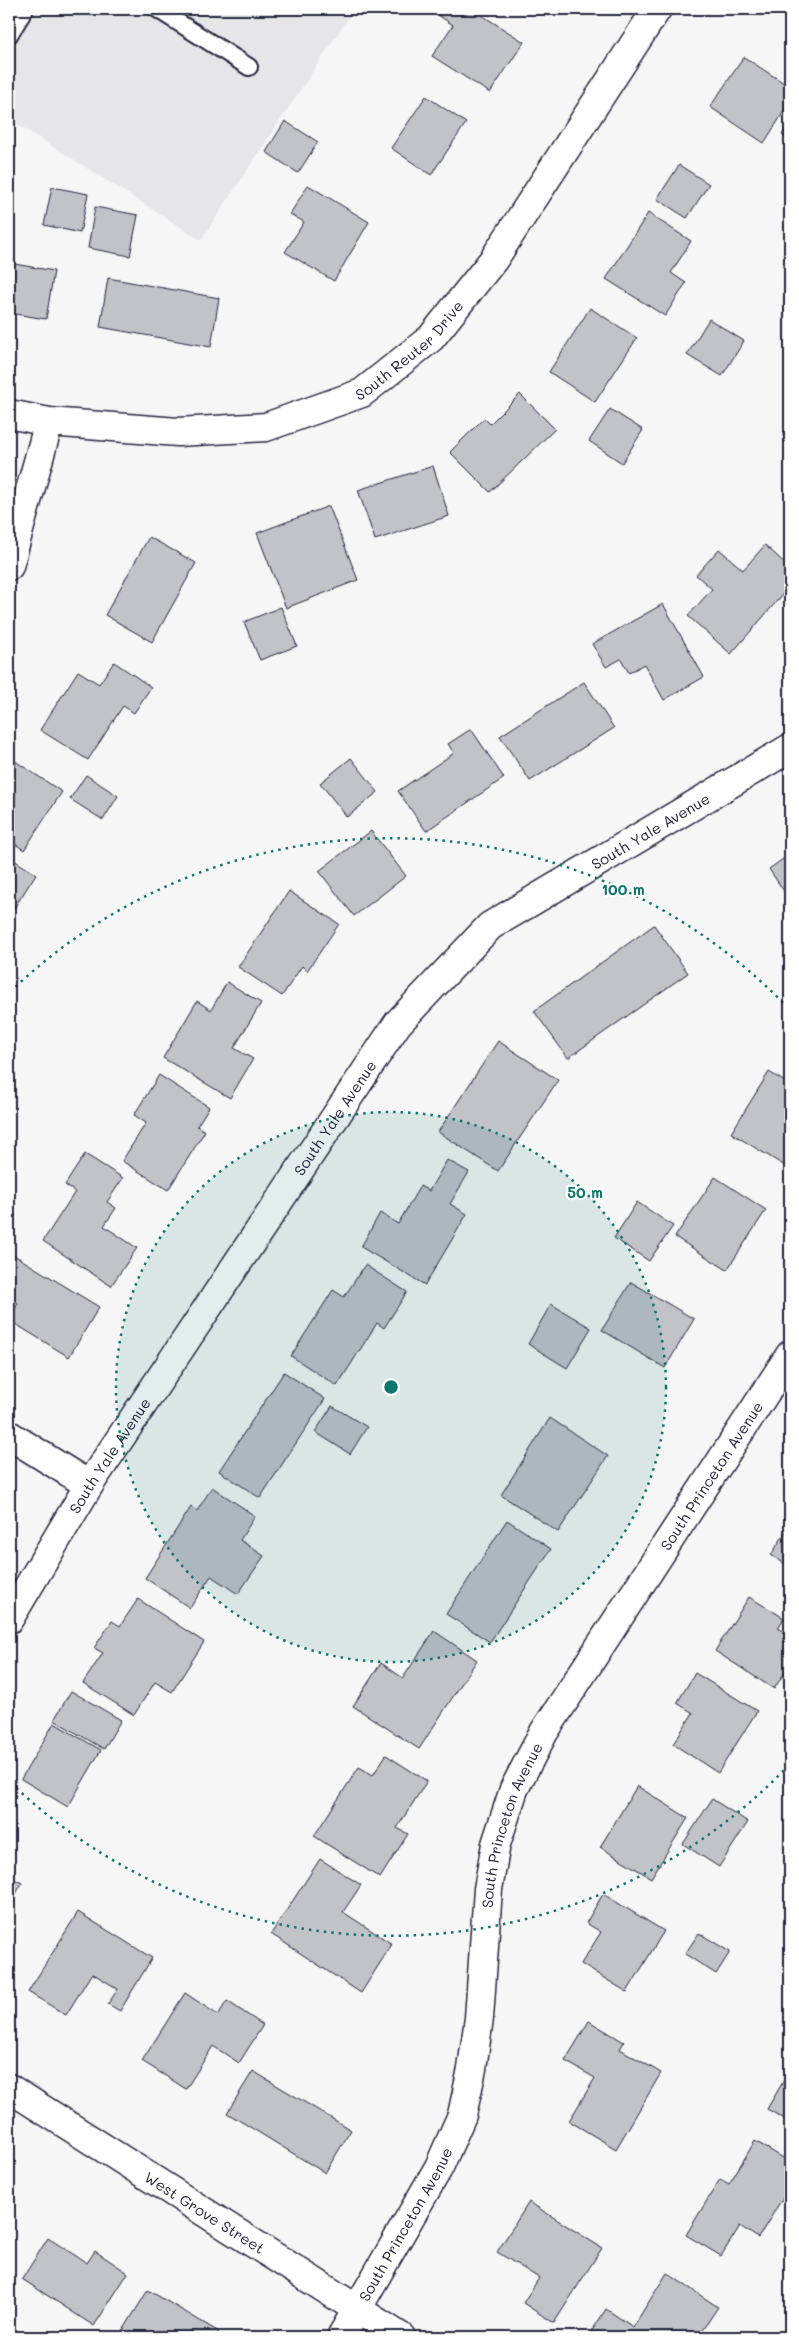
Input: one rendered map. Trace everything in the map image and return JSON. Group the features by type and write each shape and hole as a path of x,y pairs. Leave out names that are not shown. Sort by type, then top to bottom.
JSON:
{"street":[{"name":"South Reuter Drive","path":"9,414 49,422 178,432 266,427 362,392 431,338 494,260 657,9"},
{"path":"9,566 49,422"},
{"name":"South Yale Avenue","path":"9,1619 89,1485 398,1023 490,926 790,748"},
{"name":"South Princeton Avenue","path":"341,2337 439,2167 462,2115 472,2069 479,2018 488,1889 496,1844 514,1789 544,1732 790,1355"},
{"path":"9,1435 89,1485"},
{"name":"West Grove Street","path":"9,2088 357,2311 401,2337"}],"lane":[{"path":"9,35 25,9"},
{"path":"157,9 249,67"}],"shaded area":[{"path":"9,9 354,9 201,240 9,119"}],"building":[{"path":"438,9 472,9 524,42 490,93 432,56 453,25 435,13"},
{"path":"744,57 790,87 790,102 764,143 710,107"},
{"path":"426,96 466,123 431,175 391,148"},
{"path":"285,121 318,142 298,173 266,152"},
{"path":"790,122 790,140 782,135"},
{"path":"679,165 709,184 687,218 657,199"},
{"path":"308,185 369,222 334,281 285,252 304,222 290,214"},
{"path":"52,187 88,194 80,233 44,225"},
{"path":"95,207 138,215 130,256 88,248"},
{"path":"648,213 691,241 671,273 686,283 665,316 606,279"},
{"path":"9,263 54,271 46,319 9,313"},
{"path":"108,278 219,298 211,347 100,327"},
{"path":"590,308 637,338 595,402 549,372"},
{"path":"709,319 744,341 722,376 687,355"},
{"path":"520,394 555,429 490,492 450,452 484,418 490,424"},
{"path":"610,409 643,430 622,463 589,441"},
{"path":"433,466 449,516 375,540 358,490"},
{"path":"329,506 358,580 286,608 257,533"},
{"path":"149,537 196,563 152,642 105,615"},
{"path":"765,545 790,568 790,586 731,654 688,616 712,589 696,575 719,549 743,570"},
{"path":"663,604 704,677 664,700 644,664 629,673 621,659 606,667 592,644"},
{"path":"281,607 297,646 260,660 244,622"},
{"path":"114,662 151,687 134,713 123,706 88,760 40,730 78,671 99,684"},
{"path":"584,682 614,728 530,781 500,736"},
{"path":"471,729 504,778 426,831 398,791 454,753 448,744"},
{"path":"351,758 378,792 347,817 320,783"},
{"path":"15,761 62,792 24,850 9,840 9,771"},
{"path":"86,775 118,796 103,820 70,799"},
{"path":"371,831 406,876 354,916 319,871"},
{"path":"790,854 790,900 769,869"},
{"path":"9,857 36,874 9,916"},
{"path":"289,891 339,924 307,971 302,966 282,996 238,967"},
{"path":"654,925 688,973 568,1058 534,1011"},
{"path":"227,982 261,1003 234,1048 253,1059 230,1098 163,1058 197,1001 211,1010"},
{"path":"498,1041 558,1080 498,1171 438,1132"},
{"path":"769,1072 790,1085 790,1169 731,1133"},
{"path":"159,1075 209,1107 197,1126 205,1131 168,1190 122,1161 146,1123 134,1115"},
{"path":"85,1154 123,1178 107,1202 116,1208 104,1226 137,1248 111,1286 43,1241 75,1192 65,1185"},
{"path":"447,1160 469,1172 450,1204 467,1214 425,1285 361,1247 380,1213 398,1224 420,1186 429,1191"},
{"path":"715,1177 766,1210 727,1270 675,1237"},
{"path":"637,1202 673,1226 649,1261 614,1238"},
{"path":"9,1252 99,1307 69,1357 9,1320 18,1303 9,1297"},
{"path":"365,1265 407,1292 384,1328 377,1323 337,1386 291,1356 333,1290 344,1297"},
{"path":"631,1282 694,1319 665,1368 602,1330"},
{"path":"551,1304 591,1328 567,1368 528,1344"},
{"path":"284,1372 325,1399 260,1498 219,1471"},
{"path":"332,1406 367,1427 350,1454 315,1432"},
{"path":"550,1418 608,1456 558,1532 501,1495"},
{"path":"212,1487 255,1516 240,1540 264,1556 238,1594 211,1576 190,1608 145,1578 191,1507 197,1511"},
{"path":"507,1520 551,1549 490,1642 446,1614"},
{"path":"790,1525 790,1567 771,1555"},
{"path":"749,1597 784,1618 778,1628 790,1635 790,1664 774,1689 715,1651"},
{"path":"138,1599 204,1642 172,1692 155,1682 134,1715 83,1683 103,1653 94,1648 112,1621 120,1626"},
{"path":"434,1631 477,1660 419,1749 353,1706 381,1663 403,1678"},
{"path":"695,1673 757,1711 718,1773 673,1744 693,1713 677,1703"},
{"path":"71,1691 121,1720 104,1749 54,1720"},
{"path":"54,1723 101,1750 68,1807 21,1779"},
{"path":"386,1755 427,1781 397,1828 408,1834 380,1878 314,1836 359,1767 373,1775"},
{"path":"637,1786 688,1818 651,1878 600,1847"},
{"path":"712,1799 748,1822 719,1867 683,1844"},
{"path":"320,1859 361,1885 343,1912 392,1944 361,1993 271,1934"},
{"path":"9,1876 22,1883 9,1906"},
{"path":"603,1894 664,1931 627,1992 581,1964 601,1932 586,1923"},
{"path":"78,1912 152,1958 120,2011 108,2004 118,1989 92,1973 66,2015 28,1992"},
{"path":"699,1933 730,1952 716,1974 685,1954"},
{"path":"185,1993 218,2015 227,2001 263,2025 239,2063 213,2046 186,2089 142,2061"},
{"path":"589,2021 624,2042 620,2049 661,2073 616,2149 569,2121 595,2078 565,2061"},
{"path":"790,2070 790,2122 767,2109"},
{"path":"253,2071 351,2130 325,2173 227,2113"},
{"path":"755,2141 790,2162 790,2186 758,2238 740,2226 721,2256 686,2235 720,2179 729,2184"},
{"path":"529,2202 602,2248 554,2323 523,2303 539,2278 497,2252"},
{"path":"48,2238 87,2263 95,2251 128,2273 94,2326 22,2279"},
{"path":"667,2273 718,2307 698,2337 588,2337 606,2309 633,2327"},
{"path":"148,2290 219,2332 215,2337 119,2337"}]}
